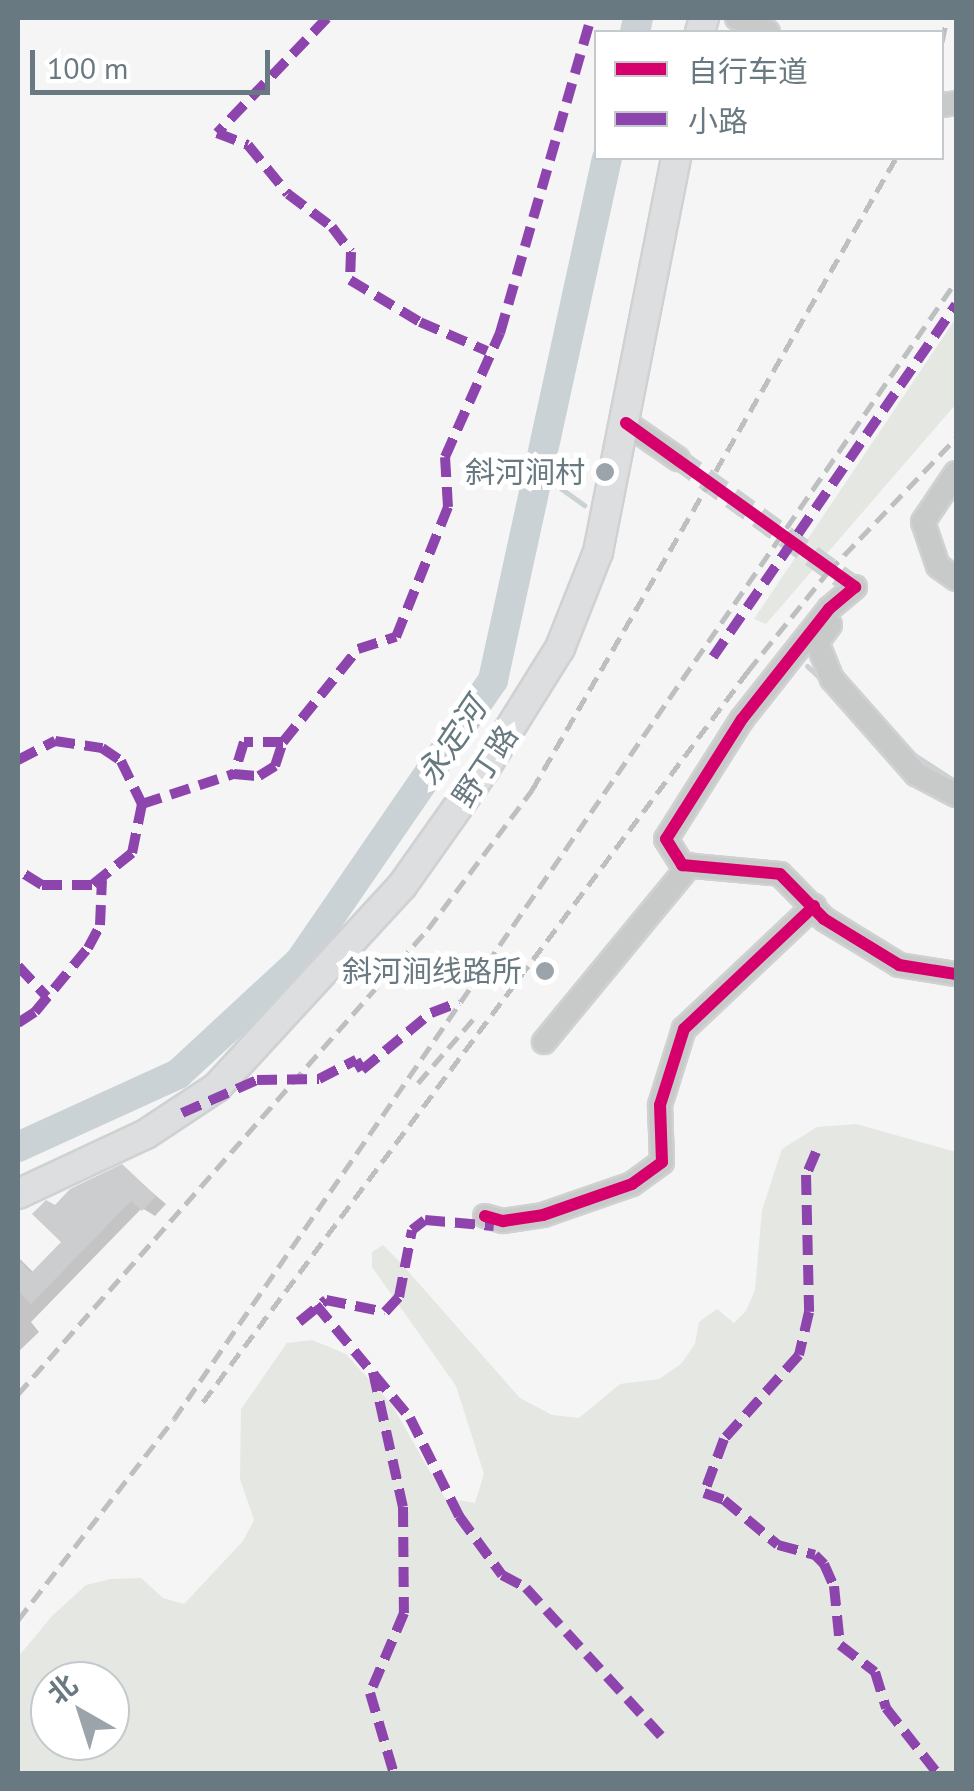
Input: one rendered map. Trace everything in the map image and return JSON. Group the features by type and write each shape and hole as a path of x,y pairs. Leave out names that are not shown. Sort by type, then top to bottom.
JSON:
{"main road":[{"name":"野丁路","path":"18,1194 146,1134 218,1087 402,886 560,648 598,552 676,160"}],"street":[{"path":"738,18 764,30"},
{"path":"626,423 678,459"},
{"path":"956,473 924,522 938,566 956,579"},
{"path":"956,795 926,782 876,732 845,694 817,642 852,592 829,608 742,719 666,839 682,865 780,874 814,906 899,966 956,974"},
{"path":"544,1042 690,865"},
{"path":"485,1216 503,1221 542,1215 632,1184 662,1162 660,1105 684,1028 814,906"}],"shaded area":[{"path":"956,318 956,404 766,624 754,619"},
{"path":"856,1124 956,1152 956,1773 18,1773 18,1657 52,1616 86,1585 111,1579 141,1578 163,1598 184,1604 243,1541 254,1520 240,1479 241,1409 287,1343 312,1340 346,1354 392,1405 445,1498 475,1503 484,1474 456,1386 372,1267 372,1252 383,1245 520,1398 552,1415 579,1418 620,1384 659,1379 681,1364 695,1344 699,1322 717,1309 734,1323 746,1311 755,1290 762,1210 782,1149 817,1127"}],"building":[{"path":"122,1164 156,1196 142,1211 131,1201 31,1304 18,1291 18,1259 31,1273 61,1242 32,1214 46,1200 55,1205 70,1189"}],"waterway":[{"name":"永定河","path":"635,30 638,18"},
{"name":"永定河","path":"18,1147 178,1074 300,961 493,680 607,160"},
{"path":"538,472 584,505"},
{"path":"807,666 823,681"},
{"path":"913,754 956,782"}],"tunnel":[{"path":"678,459 855,587"}],"railway":[{"path":"944,32 947,18"},
{"path":"18,1394 428,929 532,790 895,160"},
{"path":"18,1620 174,1419 956,281"},
{"path":"203,1402 748,671 828,572 956,438"},
{"path":"418,1083 477,1015"}],"marked path":[{"path":"327,18 217,133 248,145 288,194 332,227 351,252 350,280 420,322 487,351"},
{"path":"283,742 244,742 234,774 259,776 275,766 283,742 358,649 396,637 448,507 445,457 500,333 591,18"},
{"path":"713,657 956,305"},
{"path":"18,760 55,741 102,748 121,761 142,804 132,853 92,885 42,885 18,870"},
{"path":"142,804 234,774"},
{"path":"18,1023 35,1012 88,948 100,925 102,880"},
{"path":"18,966 47,997"},
{"path":"182,1113 257,1080 319,1079 356,1060 362,1070 431,1013 459,1002"},
{"path":"816,1152 806,1175 809,1312 799,1355 724,1439 704,1493 724,1500 778,1545 815,1555 824,1564 834,1586 840,1645 875,1672 886,1708 938,1774"},
{"path":"299,1322 326,1300 385,1312 399,1297 412,1230 425,1220 494,1226"},
{"path":"316,1305 410,1418 459,1516 502,1575 526,1588 665,1740"},
{"path":"373,1372 403,1507 404,1613 370,1693 394,1774"}],"cycle path":[{"path":"626,423 855,587 829,609 742,719 666,839 682,865 780,874 824,919 899,965 956,974"},
{"path":"485,1216 503,1221 543,1215 632,1184 662,1162 660,1105 684,1029 814,906"}],"place":[{"name":"斜河涧村","path":"605,472"},
{"name":"斜河涧线路所","path":"545,971"}]}
